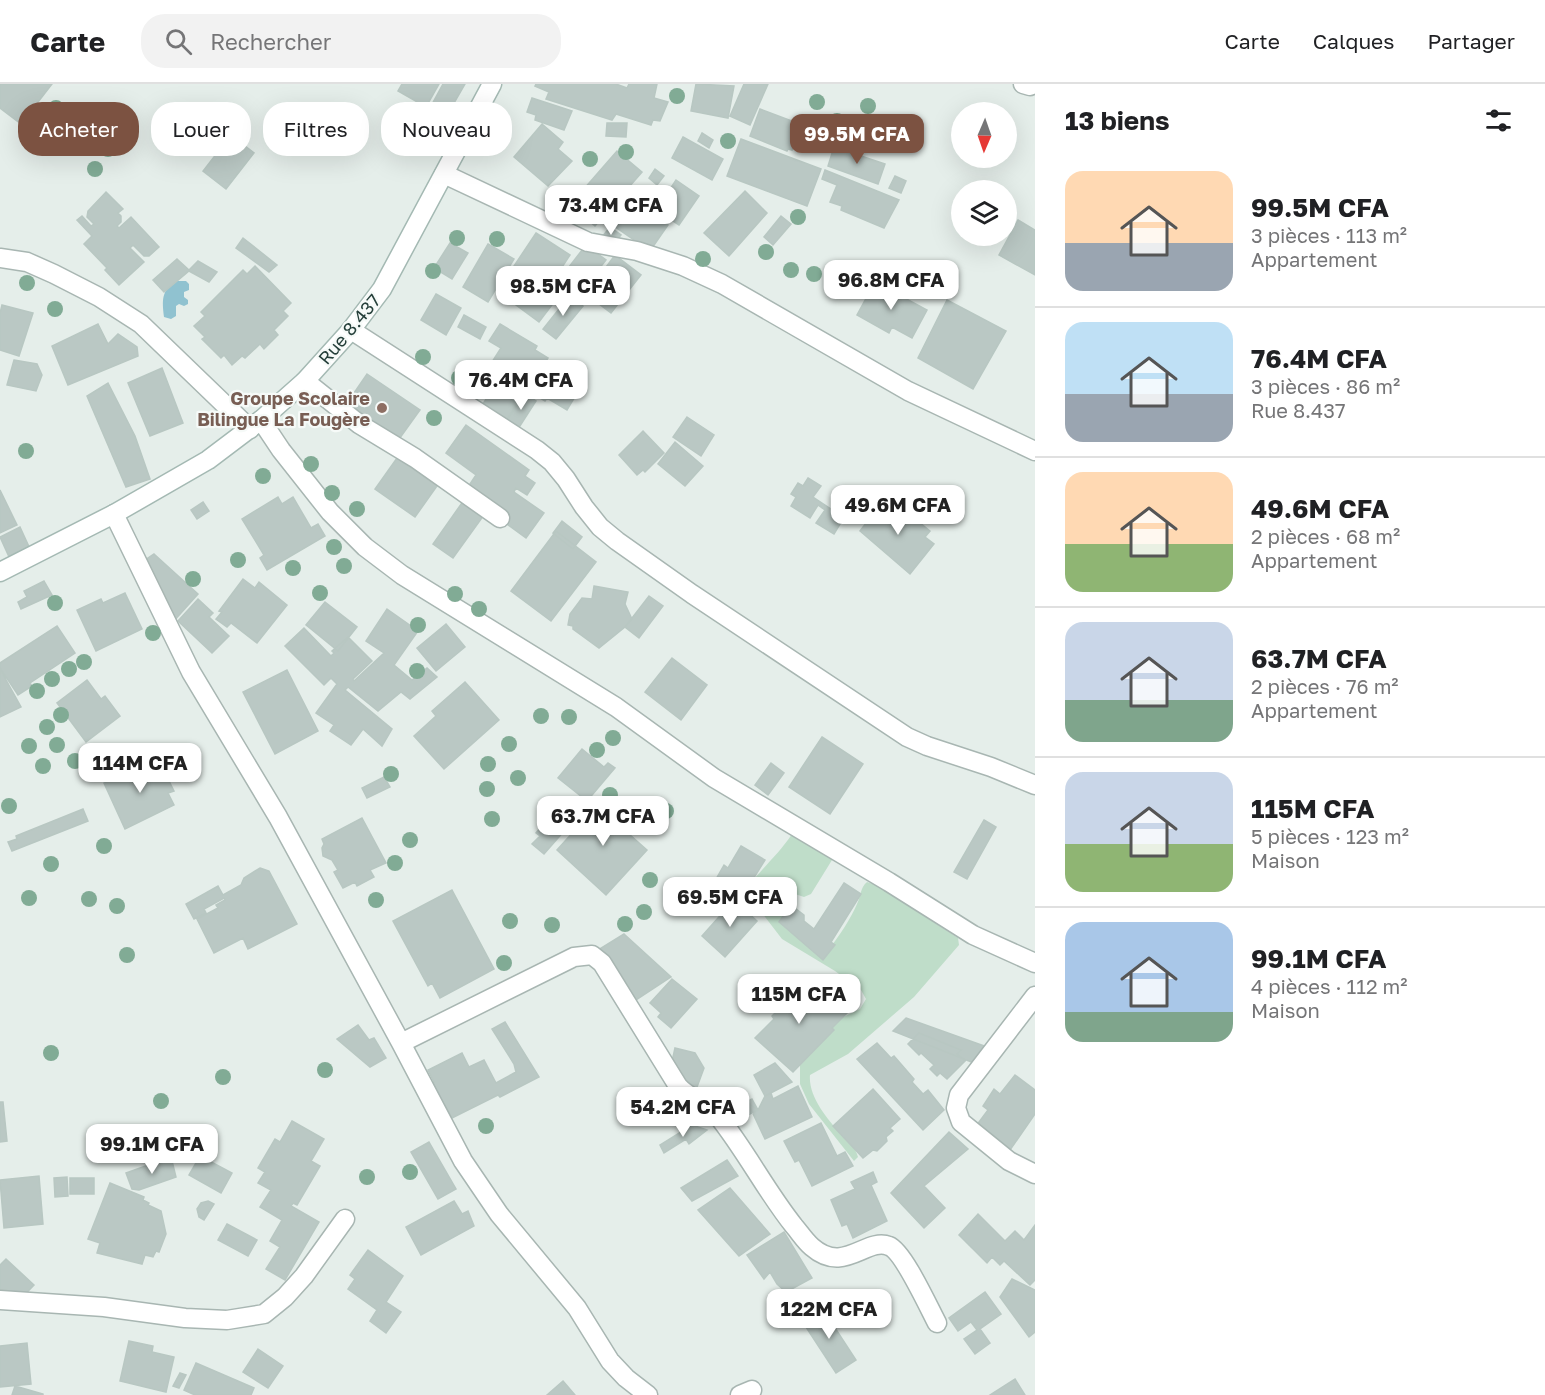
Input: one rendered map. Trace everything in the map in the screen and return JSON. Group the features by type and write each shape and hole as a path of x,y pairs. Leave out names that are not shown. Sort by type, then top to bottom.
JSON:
{"street":[{"name":"Rue 8.437","path":"0,572 114,514 207,460 255,424 305,381 351,330 382,289 492,84"},
{"path":"444,174 588,242 637,251 682,266 722,284 908,391 1035,450"},
{"path":"0,258 27,262 54,274 99,297 141,324 255,424 281,450 330,512 365,547 402,575 616,707 724,784 973,935 1035,963"},
{"path":"351,330 537,450 566,478 584,507 600,527 616,541 876,718 927,747 991,767 1035,785"},
{"path":"305,381 359,424 415,458 500,519"},
{"path":"114,514 191,672 278,817 463,1161 499,1214 577,1308 610,1361 626,1378 648,1395"},
{"path":"401,1043 574,957 592,955 602,963 678,1086 684,1093 717,1114 781,1210 810,1246 822,1255 840,1258 881,1245 890,1246 901,1257 937,1323"},
{"path":"1035,996 959,1095 956,1108 961,1122 1009,1161 1035,1174"},
{"path":"0,1300 104,1307 186,1318 228,1320 264,1314 285,1297 304,1276 345,1219"}],"green space":[{"path":"792,834 828,854 832,860 811,894 804,897 789,892 777,908 792,927 829,949 848,922 867,882 876,885 958,938 959,945 914,997 848,1054 810,1075 815,1099 855,1151 858,1157 854,1161 809,1104 800,1084 800,1063 839,1019 860,1009 866,999 861,990 835,971 782,939 748,895 747,888"}],"water":[{"path":"177,281 186,281 189,284 189,290 184,292 188,304 176,306 176,316 171,319 164,317 163,301 165,292"}],"building":[{"path":"0,84 52,84 38,102 18,102 18,122 0,108"},
{"path":"402,84 439,84 429,102 417,102 398,91"},
{"path":"443,84 465,84 455,102 433,102"},
{"path":"536,84 616,84 627,88 629,84 657,84 654,98 668,102 660,121 653,120 651,125 616,114 612,120 546,99 549,92 535,86"},
{"path":"696,84 734,86 728,118 691,111"},
{"path":"744,84 768,84 750,125 730,116"},
{"path":"532,98 572,111 564,130 535,120 536,115 527,112"},
{"path":"760,109 797,123 791,140 795,142 792,150 787,151 750,136"},
{"path":"607,123 627,123 626,137 606,136"},
{"path":"542,124 563,142 558,149 572,161 548,186 514,157"},
{"path":"702,133 713,140 709,148 698,141"},
{"path":"683,137 723,159 712,180 672,158"},
{"path":"741,139 821,169 807,206 727,176"},
{"path":"834,147 885,164 878,184 828,166"},
{"path":"251,151 254,153 226,189 203,171 215,156 251,156"},
{"path":"617,151 642,172 595,226 570,205"},
{"path":"655,169 664,176 657,185 649,178"},
{"path":"825,170 899,200 884,228 841,210 842,206 830,202 837,185 822,179"},
{"path":"895,176 906,181 901,193 889,188"},
{"path":"676,180 699,196 679,225 656,210"},
{"path":"745,191 767,213 729,256 704,233"},
{"path":"106,192 123,209 118,213 121,216 121,222 117,226 119,228 131,217 159,247 149,256 144,256 133,245 130,248 144,262 119,285 105,270 107,268 84,244 92,236 77,220 82,216 91,226 94,224 87,217 88,211"},
{"path":"628,199 668,225 650,251 611,224"},
{"path":"781,216 791,224 773,245 764,237"},
{"path":"1018,220 1035,230 1035,275 999,255 1004,246 1017,246"},
{"path":"610,227 621,235 612,246 602,237"},
{"path":"536,233 570,255 549,287 514,266"},
{"path":"243,238 277,265 269,272 236,248"},
{"path":"450,243 468,253 452,279 434,268"},
{"path":"488,244 514,259 488,302 463,287"},
{"path":"586,245 606,260 585,287 565,272"},
{"path":"615,255 641,275 611,313 586,294"},
{"path":"177,259 189,270 198,261 217,272 209,282 189,271 164,292 153,280"},
{"path":"255,266 291,303 283,311 288,316 274,330 278,335 264,349 260,344 245,358 242,356 232,365 224,355 221,358 202,339 205,337 194,326 205,316 201,312 243,270 247,274"},
{"path":"516,272 555,301 539,322 500,293"},
{"path":"875,282 927,310 912,338 892,327 889,333 857,315"},
{"path":"436,294 461,308 446,335 421,320"},
{"path":"570,295 583,306 556,339 543,329"},
{"path":"947,300 1006,331 973,389 918,358"},
{"path":"2,305 33,313 19,356 0,350"},
{"path":"464,315 486,327 480,339 458,327"},
{"path":"98,324 108,344 118,334 137,347 138,356 68,385 52,346"},
{"path":"500,324 537,346 535,350 548,358 524,397 485,373 501,348 489,341"},
{"path":"14,360 37,364 42,375 36,391 7,385"},
{"path":"547,364 582,385 567,410 547,398 545,401 530,392"},
{"path":"162,368 183,423 150,436 128,383"},
{"name":"Groupe Scolaire Bilingue La Fougère","path":"367,374 420,410 397,442 345,406"},
{"path":"108,383 135,436 150,479 126,487 87,396"},
{"path":"493,388 517,403 500,431 476,415"},
{"path":"524,393 536,401 518,429 506,422"},
{"path":"687,417 714,435 701,456 673,437"},
{"path":"466,425 529,470 525,476 535,483 527,495 516,488 514,492 544,513 526,538 464,493 476,475 446,453"},
{"path":"643,431 664,453 645,472 643,470 637,475 619,455"},
{"path":"675,442 703,466 685,486 658,464"},
{"path":"397,458 437,486 415,517 375,489"},
{"path":"808,478 821,486 813,497 831,509 835,503 848,511 834,534 816,523 825,510 818,505 810,518 791,506 796,497 791,494 798,483 803,486"},
{"path":"0,490 17,525 0,533"},
{"path":"278,497 282,504 293,497 311,528 318,524 325,536 267,570 260,558 264,555 242,519"},
{"path":"464,500 484,515 453,558 433,544"},
{"path":"884,500 894,508 897,504 930,531 925,537 934,544 910,574 860,531"},
{"path":"203,502 209,511 197,519 191,510"},
{"path":"562,521 582,537 573,549 553,533"},
{"path":"20,527 30,549 10,559 0,537"},
{"path":"556,531 596,562 551,621 511,591"},
{"path":"154,554 198,594 173,622 145,560"},
{"path":"243,579 255,588 259,582 287,605 257,643 231,623 227,627 216,619 222,612 219,611"},
{"path":"44,581 52,595 21,609 18,602 27,597 24,591"},
{"path":"594,586 628,592 625,604 632,619 599,648 573,629 573,626 568,625 570,614 582,598 592,599"},
{"path":"125,593 142,629 96,651 77,610 101,599 103,603"},
{"path":"649,596 663,606 639,638 625,627"},
{"path":"198,599 213,613 209,617 229,636 212,653 178,621"},
{"path":"325,602 357,627 338,651 306,625"},
{"path":"387,609 418,631 394,665 412,680 427,668 437,677 410,699 401,692 378,711 348,687 345,690 392,729 382,746 363,729 351,745 330,731 334,725 316,713 337,684 331,678 324,685 285,646 304,628 331,656 334,653 332,651 348,637 372,661 353,679 354,681 384,653 366,641"},
{"path":"446,624 465,647 436,671 417,648"},
{"path":"57,626 75,653 30,683 32,686 18,695 0,668 0,663"},
{"path":"672,658 707,685 681,720 645,692"},
{"path":"0,669 21,707 0,717"},
{"path":"287,670 318,731 275,754 243,692"},
{"path":"87,680 101,699 105,696 120,716 86,742 57,703"},
{"path":"465,682 499,720 444,769 414,736 436,716 432,711"},
{"path":"822,737 863,764 830,814 789,787"},
{"path":"582,749 604,767 608,763 615,768 587,801 558,778"},
{"path":"150,762 156,773 163,769 174,791 168,793 174,805 125,829 104,783"},
{"path":"771,763 784,773 768,795 755,785"},
{"path":"384,777 390,787 367,798 362,788"},
{"path":"603,799 636,827 629,834 647,850 606,895 557,850"},
{"path":"567,804 579,814 544,854 532,844 540,836 536,833 555,811 558,814"},
{"path":"83,809 88,821 12,851 8,842 17,839 16,836"},
{"path":"362,818 386,863 370,870 374,877 357,886 355,882 343,888 334,872 338,870 332,860 323,856 322,839"},
{"path":"984,820 996,827 967,879 954,872"},
{"path":"741,846 765,860 742,897 715,881 724,865 728,868"},
{"path":"260,868 269,871 297,924 248,949 243,938 214,953 197,919 218,908 216,905 225,900 224,898 204,909 206,913 194,919 186,904 218,886 223,895 241,885 244,878"},
{"path":"844,883 861,894 831,942 835,945 823,960 779,922 791,905 804,915 804,921 814,929"},
{"path":"452,890 494,969 440,998 432,983 428,986 393,921"},
{"path":"734,900 757,921 725,957 702,936"},
{"path":"624,934 671,977 636,1000 612,960 606,963 598,950"},
{"path":"672,979 697,999 671,1028 658,1017 661,1013 650,1003"},
{"path":"817,985 847,1013 832,1028 834,1030 793,1072 755,1038 774,1019 772,1016 775,1013 763,1002 775,989 788,1002 799,990 806,996"},
{"path":"906,1018 987,1047 979,1065 893,1031"},
{"path":"505,1022 539,1077 452,1118 445,1105 441,1107 430,1084 434,1082 428,1070 462,1053 469,1067 484,1060 496,1083 516,1072 514,1064 492,1029"},
{"path":"358,1025 369,1040 374,1038 386,1058 370,1067 337,1039"},
{"path":"919,1033 961,1050 957,1054 965,1061 947,1079 940,1073 937,1076 930,1069 934,1065 908,1044"},
{"path":"877,1043 891,1058 894,1056 914,1079 912,1082 923,1094 928,1090 944,1110 923,1130 857,1059"},
{"path":"675,1048 695,1053 704,1068 697,1087 688,1093 671,1066"},
{"path":"775,1063 792,1082 765,1096 754,1075"},
{"path":"1015,1075 1035,1090 1035,1114 1010,1150 976,1126 988,1110 983,1106 994,1089 1000,1094"},
{"path":"798,1086 812,1117 765,1139 748,1103 758,1110 765,1096 771,1093 773,1099"},
{"path":"873,1089 900,1119 890,1128 893,1131 886,1137 887,1141 877,1151 873,1150 863,1158 833,1126"},
{"path":"752,1099 758,1110 742,1118 736,1107"},
{"path":"0,1102 3,1102 7,1141 0,1142"},
{"path":"292,1121 324,1139 311,1161 320,1166 297,1205 293,1203 291,1206 319,1222 285,1280 266,1269 280,1247 270,1241 282,1220 260,1207 271,1190 258,1183 265,1172 258,1168 275,1139 280,1142"},
{"path":"821,1123 837,1156 845,1152 853,1166 812,1186 799,1160 795,1162 784,1141"},
{"path":"692,1125 707,1130 689,1144 686,1139 664,1153 660,1145"},
{"path":"949,1132 968,1149 924,1186 945,1208 924,1228 891,1193"},
{"path":"429,1142 456,1189 438,1199 411,1152"},
{"path":"200,1156 232,1173 221,1193 189,1175"},
{"path":"171,1157 176,1177 139,1190 132,1189 126,1173"},
{"path":"727,1160 738,1176 692,1201 681,1188"},
{"path":"873,1172 877,1182 871,1185 887,1221 853,1238 847,1224 842,1226 831,1200 855,1189 851,1182"},
{"path":"39,1176 43,1224 4,1228 0,1180"},
{"path":"67,1177 68,1196 55,1197 54,1178"},
{"path":"70,1178 94,1178 94,1194 70,1194"},
{"path":"110,1183 144,1197 143,1200 149,1203 148,1205 161,1211 166,1234 159,1252 156,1251 153,1257 145,1255 142,1264 97,1253 100,1243 88,1239"},
{"path":"730,1188 770,1234 739,1256 698,1210"},
{"path":"208,1201 214,1204 204,1220 199,1217 197,1209 201,1203"},
{"path":"454,1201 462,1214 468,1211 474,1226 421,1255 406,1227"},
{"path":"978,1214 1005,1241 1015,1231 1024,1240 1035,1225 1035,1280 1030,1285 1004,1261 1000,1265 992,1257 987,1263 959,1235"},
{"path":"227,1224 257,1240 248,1256 218,1240"},
{"path":"784,1232 812,1278 786,1292 777,1284 770,1272 764,1279 747,1255"},
{"path":"368,1250 403,1276 386,1302 401,1312 386,1333 370,1321 377,1310 348,1289 355,1279 350,1275"},
{"path":"6,1259 34,1285 10,1310 0,1301 0,1265"},
{"path":"1012,1279 1035,1290 1035,1332 1029,1337 1000,1297"},
{"path":"985,1292 1001,1314 980,1329 990,1343 975,1354 964,1339 977,1330 971,1322 958,1331 949,1318"},
{"path":"822,1308 856,1360 836,1373 802,1321"},
{"path":"129,1341 153,1346 152,1352 174,1357 166,1392 120,1381"},
{"path":"27,1343 31,1384 0,1387 0,1346"},
{"path":"258,1349 283,1366 268,1388 243,1372"},
{"path":"196,1363 254,1388 251,1395 195,1395 184,1390"},
{"path":"180,1373 186,1375 179,1388 173,1386"},
{"path":"1015,1379 1025,1395 990,1395"},
{"path":"563,1381 575,1395 547,1395"},
{"path":"15,1386 43,1394 43,1395 12,1395"}],"place":[{"name":"Groupe Scolaire Bilingue La Fougère","path":"382,408"}]}
